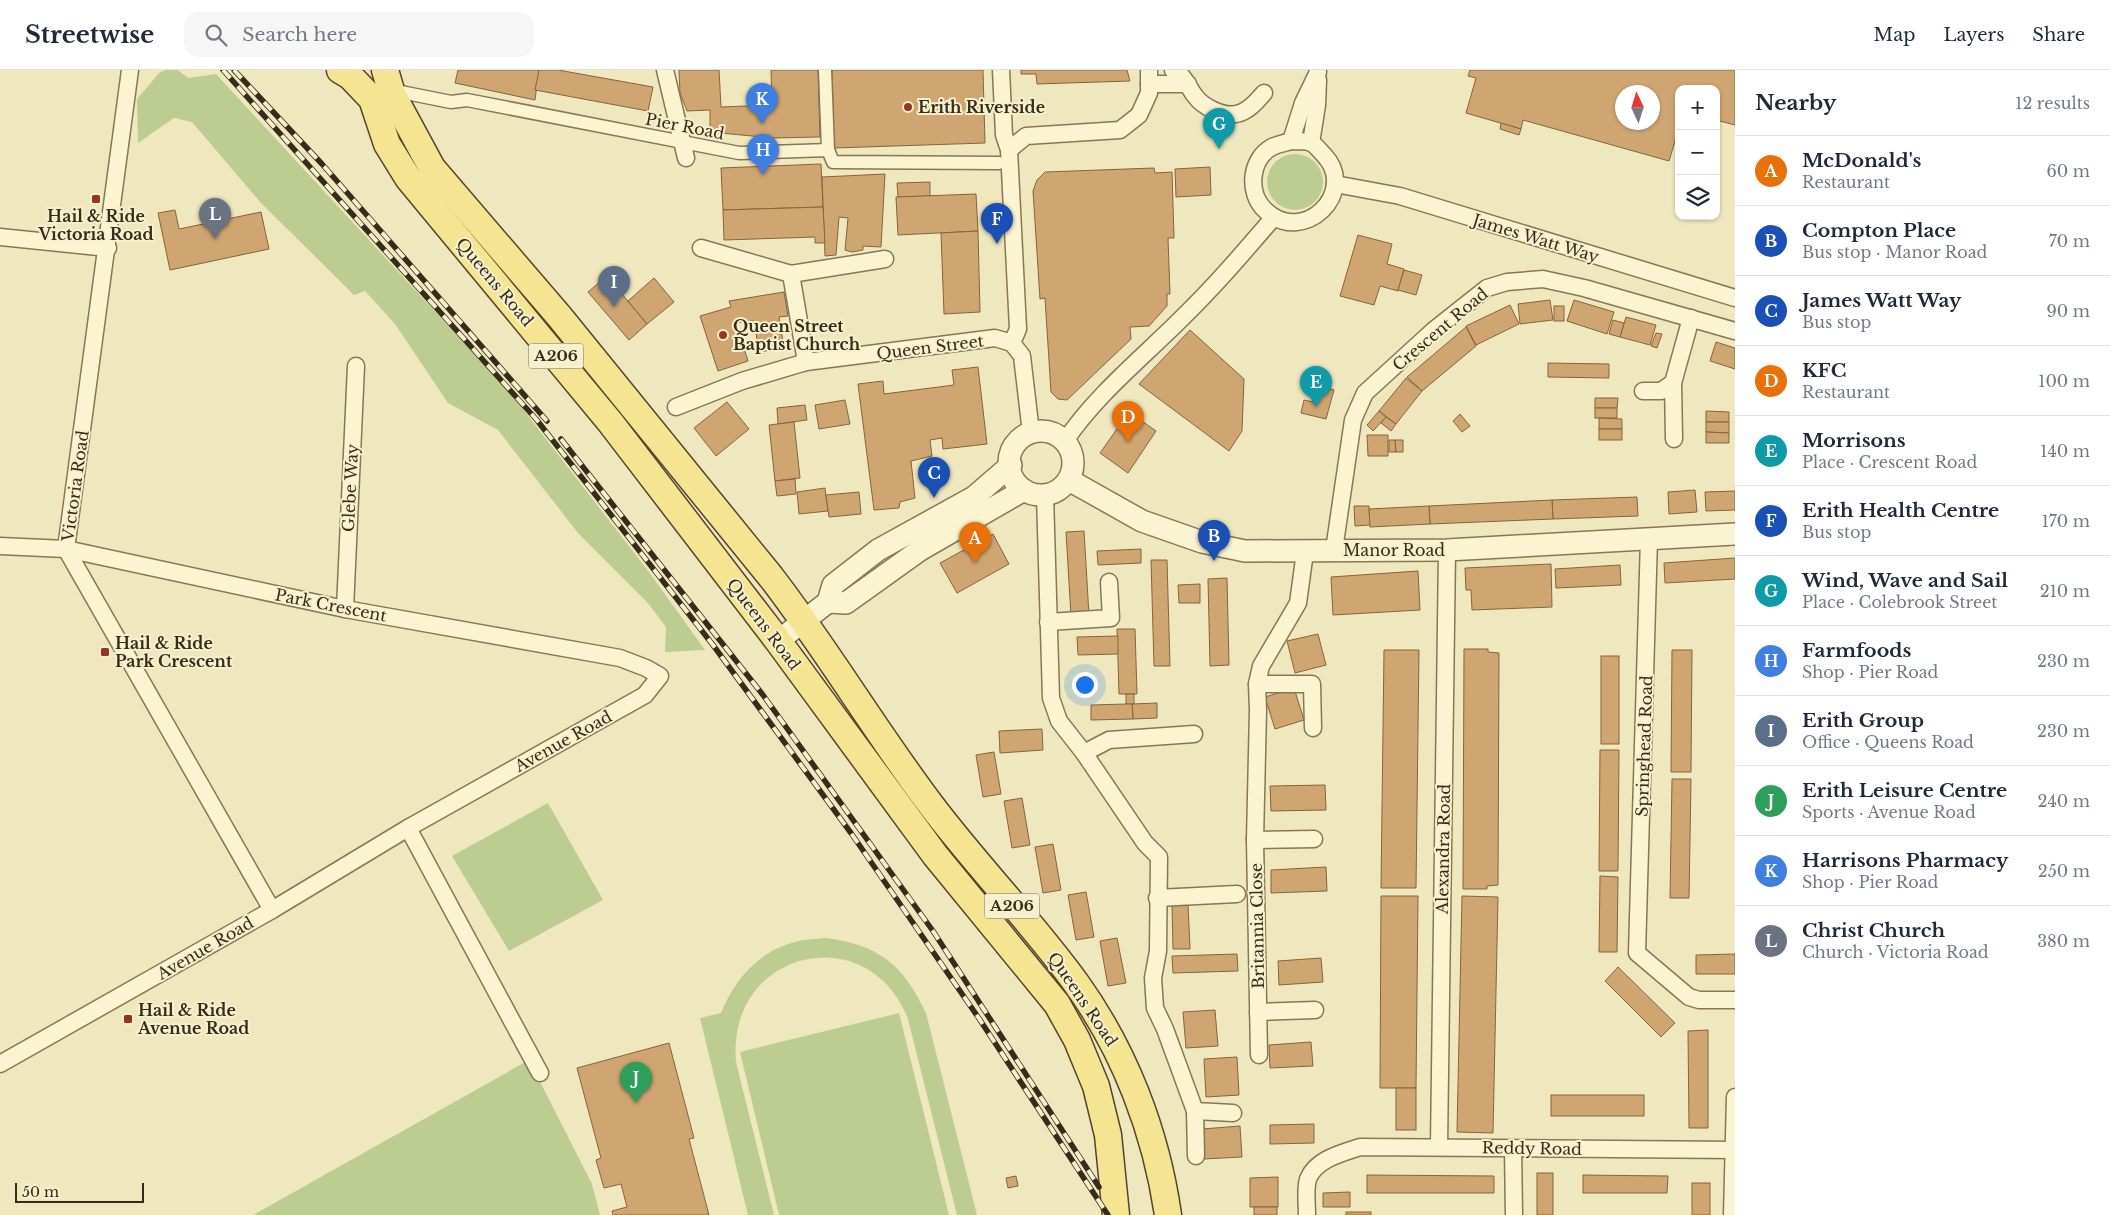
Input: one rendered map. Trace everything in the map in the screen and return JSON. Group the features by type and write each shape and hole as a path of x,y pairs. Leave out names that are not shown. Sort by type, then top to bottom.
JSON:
{"main road":[{"name":"Queens Road","path":"340,70 350,76 372,98 387,144 408,178 610,422 778,642 935,855 1057,1004 1077,1040 1096,1086 1108,1135 1114,1179 1116,1215"},
{"name":"Queens Road","path":"388,80 432,168 559,316 805,622 930,804 1077,984 1120,1053 1145,1116 1163,1180 1168,1215"}],"street":[{"name":"Victoria Road","path":"130,70 108,248 66,549 272,910"},
{"path":"665,70 686,158"},
{"path":"825,70 828,150 833,162 999,163"},
{"path":"1001,70 1004,135 1010,150 1018,329 1012,343 1022,356 1031,433"},
{"path":"1173,70 1177,71 1188,84 1196,98 1206,107 1220,112 1236,114 1252,106 1264,93"},
{"path":"1290,141 1303,103 1318,72 1317,105 1311,142"},
{"path":"1010,150 1026,136 1120,130 1139,115 1149,93 1149,77 1188,84"},
{"name":"Pier Road","path":"388,80 451,102 467,100 739,153 828,150"},
{"path":"1290,141 1311,142 1328,159 1334,172 1335,184 1332,198 1321,213 1298,222 1283,221 1274,217 1263,209 1254,191 1253,177 1261,157 1272,147 1290,141"},
{"name":"James Watt Way","path":"1335,184 1400,196 1735,298"},
{"path":"1065,441 1076,425 1097,402 1212,289 1274,217"},
{"path":"0,237 108,248"},
{"path":"701,248 791,274 885,259"},
{"path":"791,274 806,362"},
{"name":"Crescent Road","path":"1334,550 1353,420 1365,394 1434,330 1487,288 1506,282 1543,279 1735,331"},
{"path":"1674,439 1673,384 1691,318"},
{"name":"Queen Street","path":"676,407 742,381 806,362 995,338 1012,343"},
{"name":"Glebe Way","path":"345,609 356,366"},
{"path":"1643,391 1661,391 1673,384"},
{"path":"1042,431 1056,434 1065,441 1072,456 1072,472 1065,485 1056,492 1045,495 1034,494 1024,490 1016,482 1010,465 1010,456 1014,447 1021,439 1031,433 1042,431"},
{"path":"778,642 828,602 833,585 878,550 974,496 1010,465"},
{"name":"Manor Road","path":"1068,480 1142,521 1202,542 1245,551 1447,550 1735,534"},
{"path":"828,602 846,603 920,550 1024,490"},
{"path":"1045,495 1051,698 1059,721 1084,753 1145,843 1159,857 1157,898 1158,951 1153,978 1155,1008 1165,1029 1195,1111 1196,1156"},
{"name":"Springhead Road","path":"1649,538 1637,953 1690,996 1699,1000 1735,1000"},
{"name":"Park Crescent","path":"0,548 66,549 345,609 620,658 646,668 660,676"},
{"name":"Alexandra Road","path":"1439,1147 1447,550"},
{"name":"Britannia Close","path":"1259,1054 1256,840 1257,684 1260,666 1298,603 1305,552"},
{"path":"1048,622 1111,618 1109,582"},
{"name":"Avenue Road","path":"0,1064 272,910 408,828 645,695 660,676"},
{"path":"1257,684 1312,684 1313,728"},
{"path":"1084,753 1109,740 1194,734"},
{"path":"408,828 540,1073"},
{"name":"Britannia Close","path":"1256,840 1314,839"},
{"path":"1157,898 1238,894"},
{"name":"Britannia Close","path":"1258,1012 1315,1010"},
{"path":"1732,1215 1735,1097"},
{"path":"1195,1111 1233,1112"},
{"name":"Reddy Road","path":"1307,1215 1307,1181 1313,1170 1330,1158 1360,1147 1734,1150"},
{"path":"1513,1148 1514,1215"}],"green space":[{"path":"178,70 188,78 216,74 512,395 649,572 705,650 665,652 666,627 647,602 578,533 498,430 448,403 395,324 365,291 354,295 261,203 192,122 174,118 138,143 137,99 160,72"},
{"path":"1289,154 1301,154 1311,158 1319,166 1323,182 1319,198 1311,206 1301,210 1289,210 1279,206 1271,198 1267,188 1267,176 1271,166 1279,158"},
{"path":"548,803 603,900 509,951 452,856"},
{"path":"826,938 861,946 888,960 908,982 917,996 926,1013 977,1215 957,1215 908,1019 889,987 863,967 834,958 804,960 776,972 753,993 739,1024 736,1062 774,1215 748,1215 700,1018 721,1013 733,989 749,968 770,952 799,941"},
{"path":"899,1013 949,1215 779,1215 740,1052"},
{"path":"529,1060 592,1184 600,1215 253,1215"}],"building":[{"path":"458,70 539,70 535,100 455,83"},
{"path":"539,70 558,70 653,87 648,111 535,90"},
{"path":"679,70 719,70 721,107 772,105 771,70 818,70 820,137 773,138 710,132 710,110 687,111 680,93"},
{"name":"Erith Riverside","path":"832,70 983,70 985,143 834,148"},
{"name":"Erith Riverside","path":"1021,70 1127,70 1130,81 1037,84 1036,74 1021,74"},
{"path":"1470,70 1735,70 1735,125 1720,121 1720,85 1675,85 1675,141 1669,161 1523,120 1521,129 1466,113 1476,78 1468,76"},
{"path":"1501,123 1521,129 1519,135 1500,129"},
{"path":"821,164 823,207 723,210 721,168"},
{"path":"1210,167 1211,195 1176,197 1175,169"},
{"path":"1154,168 1155,173 1172,172 1174,238 1168,238 1170,294 1167,294 1167,306 1149,326 1130,327 1131,339 1067,400 1058,399 1051,392 1045,298 1040,299 1033,191 1037,180 1045,172"},
{"path":"885,174 881,247 863,246 863,250 852,252 845,250 848,218 839,217 836,255 825,256 822,177"},
{"path":"930,182 930,196 898,197 897,183"},
{"path":"976,194 978,231 898,235 896,197"},
{"path":"823,207 825,243 815,243 815,237 724,240 723,210"},
{"path":"175,210 179,229 261,212 269,249 170,270 158,213"},
{"path":"978,231 980,312 944,314 941,233"},
{"path":"1358,235 1392,244 1387,264 1404,269 1398,291 1380,286 1374,305 1340,296"},
{"path":"1404,270 1422,275 1416,295 1398,290"},
{"path":"607,276 647,324 629,340 588,292"},
{"path":"654,278 674,302 647,324 628,301"},
{"name":"Queen Street Baptist Church","path":"784,292 788,316 779,317 784,348 759,352 754,321 736,323 748,361 718,371 700,316 731,307 729,301"},
{"path":"1550,300 1553,320 1520,324 1518,304"},
{"path":"1574,300 1614,312 1607,334 1567,321"},
{"path":"1510,305 1519,324 1476,345 1466,326"},
{"path":"1554,306 1564,306 1564,321 1554,321"},
{"path":"1626,317 1656,325 1650,345 1620,337"},
{"path":"1613,320 1624,323 1620,337 1609,334"},
{"path":"1466,327 1476,346 1422,391 1407,377"},
{"path":"1190,330 1244,379 1242,431 1229,451 1139,384"},
{"path":"1656,333 1662,334 1657,348 1651,346"},
{"path":"1716,342 1735,348 1735,369 1710,361"},
{"path":"1548,363 1609,364 1609,378 1548,377"},
{"path":"978,367 987,444 943,449 942,438 930,440 932,456 911,461 915,498 900,502 899,508 874,510 858,384 883,381 884,394 954,385 952,370"},
{"path":"1406,378 1422,391 1396,424 1379,411"},
{"path":"1317,385 1334,390 1326,419 1301,413 1304,400 1313,402"},
{"path":"1595,398 1618,398 1617,408 1595,408"},
{"path":"845,400 850,424 819,429 815,405"},
{"path":"727,402 749,429 716,456 694,428"},
{"path":"805,405 807,420 778,424 777,408"},
{"path":"1595,408 1617,408 1617,418 1595,418"},
{"path":"1379,411 1386,417 1373,431 1367,425"},
{"path":"1706,411 1729,412 1729,422 1706,422"},
{"path":"1129,412 1156,431 1128,473 1100,453"},
{"path":"1460,414 1470,426 1462,432 1453,421"},
{"path":"1386,417 1396,424 1391,431 1381,423"},
{"path":"1599,418 1622,419 1622,429 1599,429"},
{"path":"794,422 800,478 775,481 769,425"},
{"path":"1706,422 1729,422 1729,433 1706,432"},
{"path":"1599,429 1622,429 1622,440 1599,440"},
{"path":"1706,432 1729,433 1729,443 1706,443"},
{"path":"1367,435 1388,435 1388,456 1368,456"},
{"path":"1389,440 1395,440 1396,452 1389,452"},
{"path":"1395,440 1403,440 1403,452 1396,452"},
{"path":"795,479 796,494 777,496 775,481"},
{"path":"825,488 828,511 799,514 797,492"},
{"path":"1695,490 1697,512 1669,514 1668,492"},
{"path":"1735,491 1735,510 1706,511 1705,492"},
{"path":"859,492 861,514 829,517 826,495"},
{"path":"1637,497 1638,516 1553,519 1552,500"},
{"path":"1552,500 1553,519 1430,524 1429,506"},
{"path":"1354,506 1369,506 1370,525 1355,526"},
{"path":"1429,506 1430,524 1370,527 1369,509"},
{"path":"1084,531 1089,615 1071,616 1066,532"},
{"path":"993,534 1009,564 957,593 940,563"},
{"path":"1141,549 1141,563 1098,565 1097,551"},
{"path":"1735,558 1735,579 1665,583 1664,563"},
{"path":"1151,560 1167,560 1170,666 1154,666"},
{"path":"1551,564 1552,607 1472,610 1471,590 1466,590 1465,568"},
{"path":"1620,565 1621,585 1556,588 1555,569"},
{"path":"1418,571 1420,610 1333,615 1331,577"},
{"path":"1227,578 1229,665 1210,666 1208,579"},
{"path":"1200,584 1200,603 1179,603 1178,585"},
{"path":"1117,629 1135,629 1137,694 1119,694"},
{"path":"1318,634 1326,665 1295,673 1287,641"},
{"path":"1118,636 1118,654 1078,655 1077,637"},
{"path":"1464,649 1488,649 1488,652 1499,653 1498,885 1487,886 1487,889 1463,889"},
{"path":"1384,650 1419,650 1416,888 1381,888"},
{"path":"1672,650 1692,650 1691,772 1671,772"},
{"path":"1601,656 1619,656 1619,744 1601,744"},
{"path":"1294,688 1304,720 1275,729 1265,697"},
{"path":"1126,694 1134,694 1134,704 1126,704"},
{"path":"1157,703 1157,718 1133,719 1132,704"},
{"path":"1132,704 1133,719 1091,720 1091,705"},
{"path":"1042,729 1043,750 1000,753 999,731"},
{"path":"1600,750 1619,750 1618,871 1599,871"},
{"path":"994,752 1001,794 983,797 976,755"},
{"path":"1672,779 1691,779 1689,898 1670,898"},
{"path":"1325,785 1326,810 1271,811 1270,786"},
{"path":"1022,798 1030,845 1012,848 1004,801"},
{"path":"1053,844 1061,890 1043,893 1035,847"},
{"path":"1326,867 1327,891 1271,893 1271,870"},
{"path":"1600,876 1618,877 1617,952 1599,952"},
{"path":"1086,892 1094,937 1076,940 1068,895"},
{"path":"1381,896 1418,896 1416,1088 1380,1088"},
{"path":"1462,896 1498,897 1493,1133 1457,1132"},
{"path":"1172,904 1188,904 1190,949 1173,949"},
{"path":"1117,938 1126,983 1108,986 1100,941"},
{"path":"1237,954 1238,971 1173,973 1172,956"},
{"path":"1735,954 1735,974 1696,974 1696,955"},
{"path":"1321,958 1323,982 1279,985 1278,961"},
{"path":"1618,967 1675,1023 1661,1037 1605,981"},
{"path":"1215,1010 1218,1046 1186,1048 1183,1012"},
{"path":"1708,1030 1708,1128 1689,1128 1688,1031"},
{"path":"1311,1042 1313,1066 1270,1068 1269,1045"},
{"path":"669,1043 694,1138 689,1139 709,1215 613,1215 612,1211 627,1207 621,1184 604,1188 596,1160 601,1158 577,1068"},
{"path":"1237,1057 1239,1095 1206,1097 1204,1059"},
{"path":"1396,1088 1416,1088 1416,1130 1396,1130"},
{"path":"1551,1095 1644,1095 1644,1116 1551,1116"},
{"path":"1314,1124 1314,1143 1270,1144 1270,1125"},
{"path":"1240,1126 1242,1157 1204,1159 1202,1129"},
{"path":"1537,1173 1553,1173 1553,1215 1537,1215"},
{"path":"1367,1175 1494,1176 1494,1193 1367,1193"},
{"path":"1583,1175 1668,1176 1667,1193 1583,1193"},
{"path":"1016,1176 1018,1186 1008,1188 1006,1178"},
{"path":"1278,1177 1278,1207 1250,1207 1250,1178"},
{"path":"1692,1183 1710,1183 1710,1215 1692,1215"},
{"path":"1350,1192 1350,1207 1323,1207 1323,1193"},
{"path":"1254,1207 1277,1207 1277,1215 1254,1215"},
{"path":"1346,1212 1371,1212 1371,1215 1346,1215"}],"railway":[{"path":"223,70 536,419 713,645 851,833 978,1017 1108,1215"},
{"path":"234,70 322,164 547,421"},
{"path":"561,439 763,695 933,931 1099,1187"}],"place":[{"name":"Erith Riverside","path":"908,107"},
{"name":"Harrisons Pharmacy","path":"762,124"},
{"name":"Wind, Wave and Sail","path":"1219,149"},
{"name":"Farmfoods","path":"763,175"},
{"name":"Hail & Ride Victoria Road","path":"96,199"},
{"name":"Christ Church","path":"215,239"},
{"name":"Erith Health Centre","path":"997,244"},
{"name":"Erith Group","path":"614,307"},
{"name":"Queen Street Baptist Church","path":"723,335"},
{"name":"Morrisons","path":"1316,407"},
{"name":"KFC","path":"1128,442"},
{"name":"James Watt Way","path":"934,498"},
{"name":"Compton Place","path":"1214,561"},
{"name":"McDonald's","path":"975,563"},
{"name":"Hail & Ride Park Crescent","path":"105,652"},
{"name":"Hail & Ride Avenue Road","path":"128,1019"},
{"name":"Erith Leisure Centre","path":"636,1103"}]}
